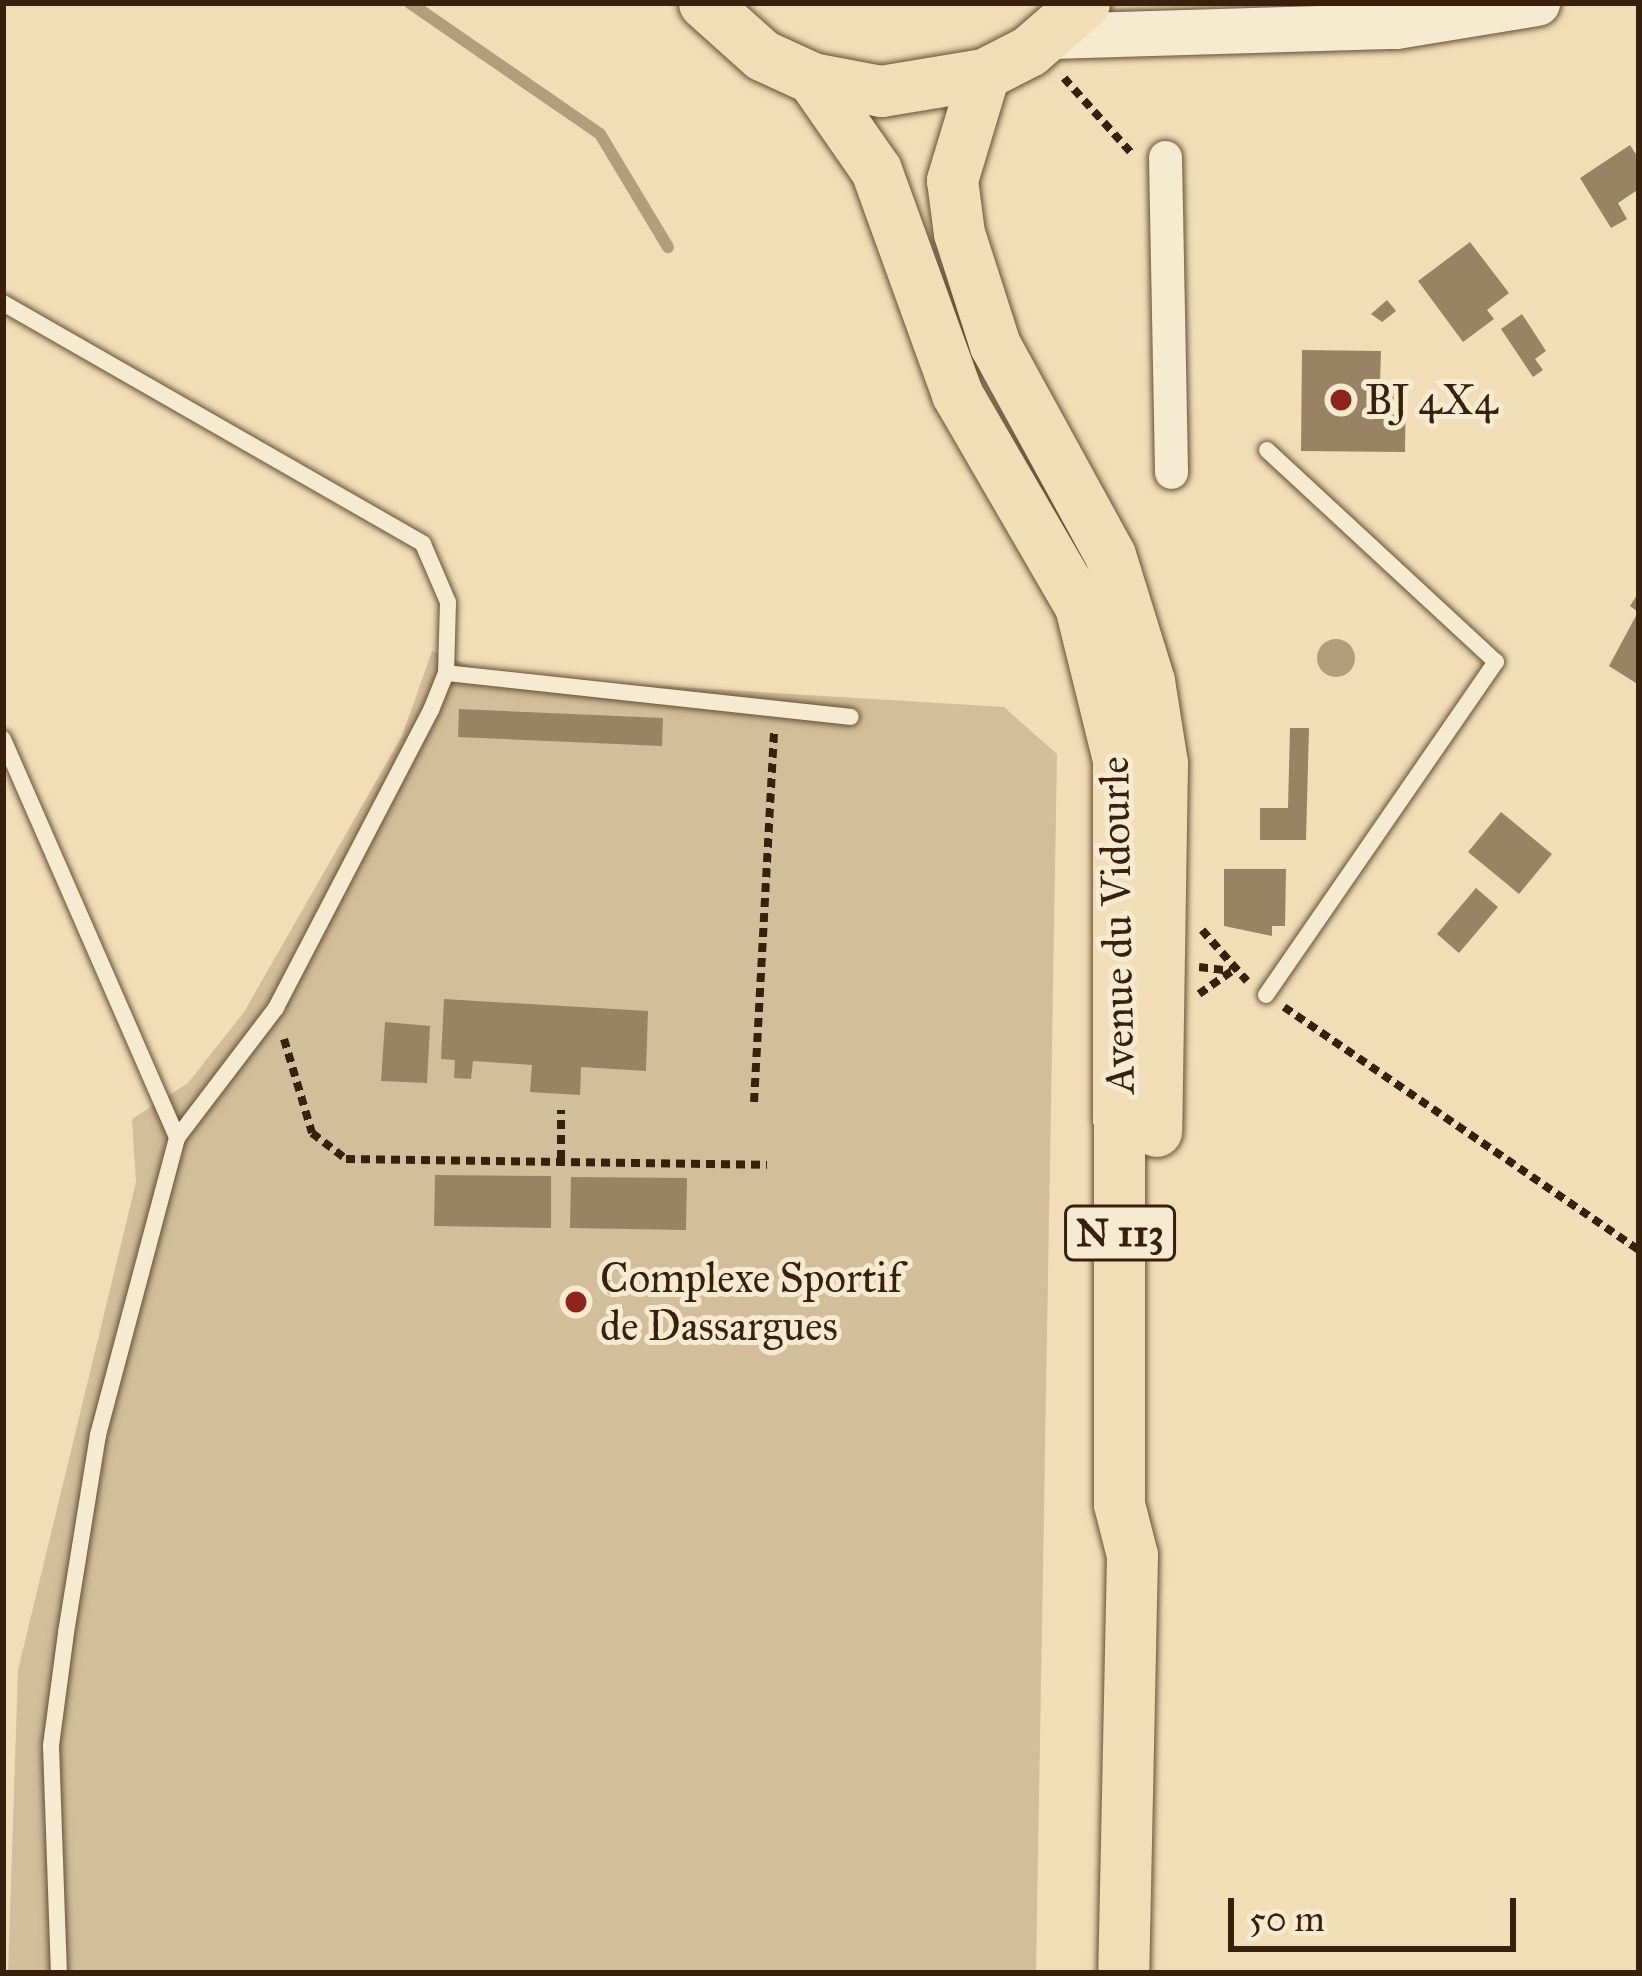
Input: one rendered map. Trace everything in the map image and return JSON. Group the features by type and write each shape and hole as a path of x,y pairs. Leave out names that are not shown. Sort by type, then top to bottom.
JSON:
{"main road":[{"path":"704,3 762,55 812,78 881,92 984,74 1054,30 1396,26 1537,3"},
{"name":"Avenue du Vidourle","path":"984,74 952,180 958,233 995,345 1110,555 1149,681 1162,763 1148,1505 1132,1555"},
{"name":"Avenue du Vidourle","path":"812,78 876,170 957,394 1053,550 1106,689 1123,833 1119,1504 1132,1555 1123,1973"}],"street":[{"path":"1165,167 1171,472"}],"lane":[{"path":"3,303 423,544 448,602 446,673 276,1008 177,1138 98,1435 65,1634 50,1746 58,1973"},
{"path":"1266,995 1496,662 1267,450"},
{"path":"446,673 851,717"},
{"path":"3,739 177,1138"}],"path":[{"path":"1054,30 1075,86 1106,134 1165,167"},
{"path":"754,1102 775,712"},
{"path":"1233,971 1639,1250"},
{"path":"276,1008 312,1133 346,1159 767,1165"},
{"path":"560,1160 561,1110"}],"shaded area":[{"path":"1336,639 1350,644 1355,658 1350,672 1336,677 1322,672 1317,658 1322,644"},
{"name":"Complexe Sportif de Dassargues","path":"432,651 496,676 1004,707 1057,754 1036,1973 8,1973 18,1670 136,1182 132,1119 188,1083 244,1012 402,736"}],"building":[{"path":"1630,145 1639,159 1639,189 1618,203 1627,219 1611,228 1580,178"},
{"path":"1470,242 1509,293 1487,310 1494,319 1463,342 1418,281"},
{"path":"1387,300 1396,311 1382,322 1371,314"},
{"path":"1522,314 1546,351 1535,359 1543,370 1533,377 1501,329"},
{"name":"BJ 4X4","path":"1302,350 1381,351 1380,382 1406,382 1405,452 1301,451"},
{"path":"1639,592 1639,685 1609,666 1638,612 1630,606"},
{"path":"459,709 663,718 662,746 458,737"},
{"path":"1290,728 1309,728 1306,840 1260,840 1260,808 1288,808"},
{"path":"1501,812 1552,854 1519,894 1468,852"},
{"path":"1224,869 1286,869 1285,926 1272,926 1272,936 1224,926"},
{"path":"1476,888 1498,907 1459,953 1437,934"},
{"path":"444,999 648,1011 646,1071 581,1067 580,1095 530,1092 532,1065 473,1061 471,1079 454,1078 455,1060 441,1059"},
{"path":"385,1022 430,1026 427,1083 381,1081"},
{"path":"435,1175 551,1176 551,1228 434,1226"},
{"path":"571,1177 687,1178 686,1230 570,1228"}],"waterway":[{"path":"410,3 600,134 668,247"}],"place":[{"name":"BJ 4X4","path":"1341,400"},
{"name":"Complexe Sportif de Dassargues","path":"576,1302"}]}
